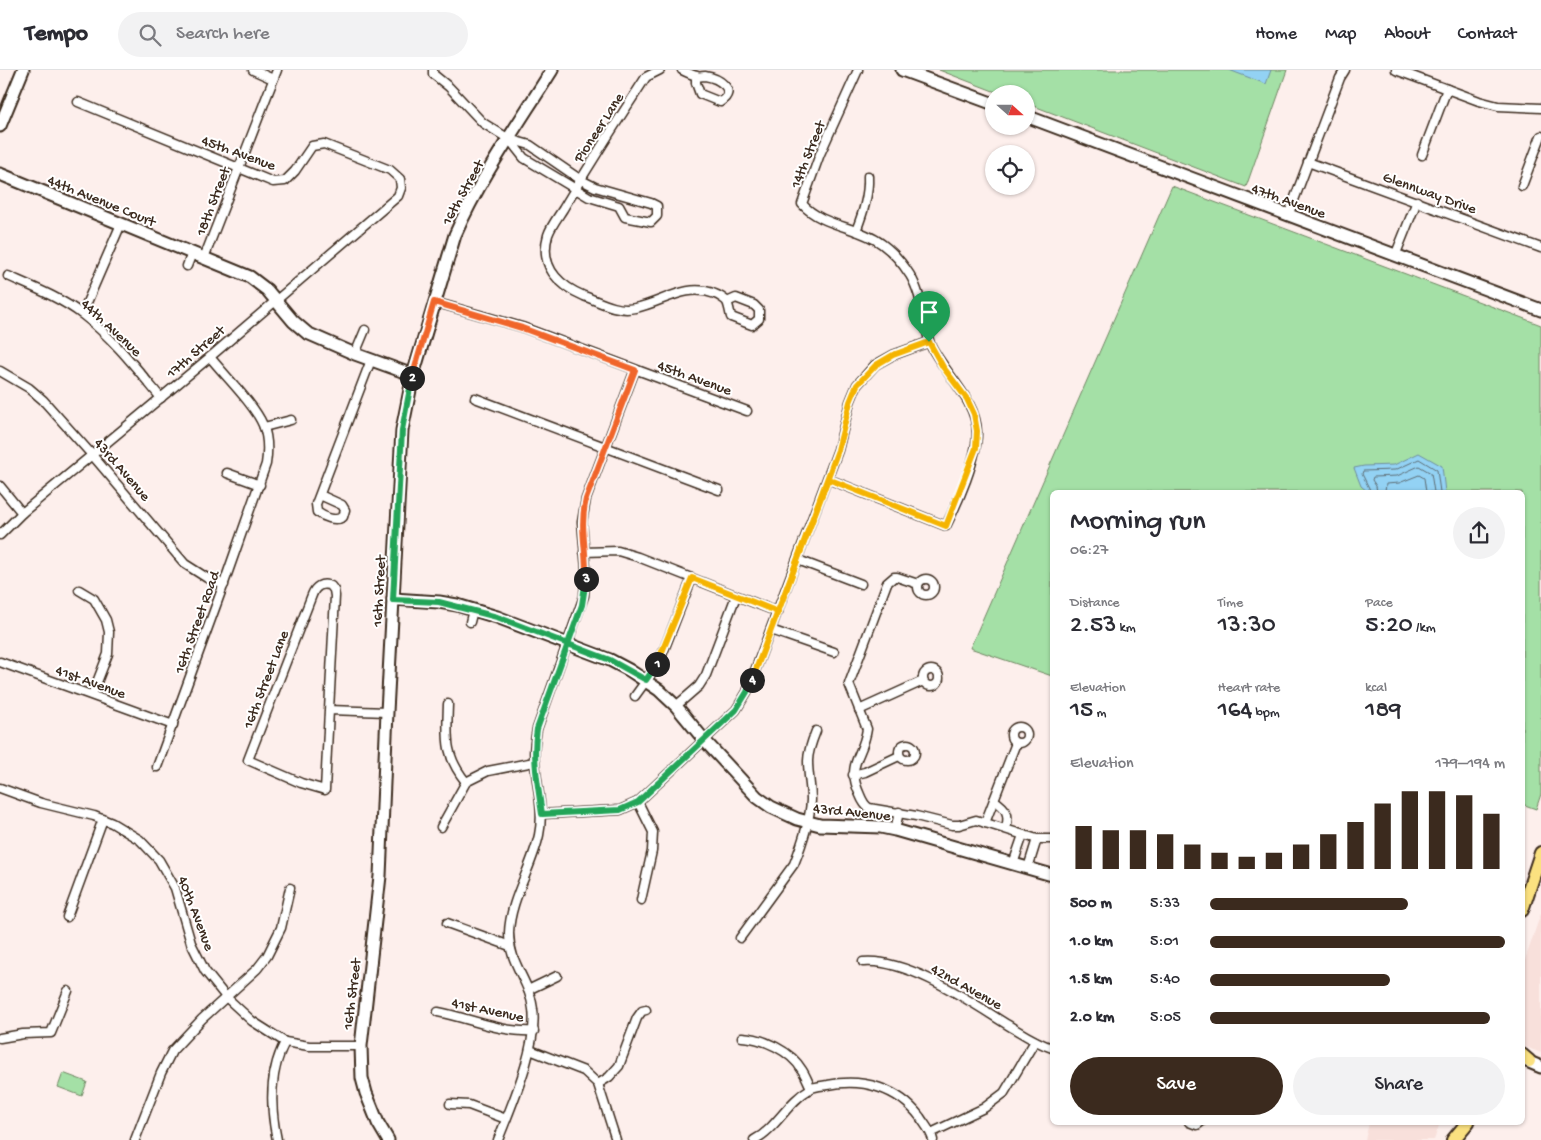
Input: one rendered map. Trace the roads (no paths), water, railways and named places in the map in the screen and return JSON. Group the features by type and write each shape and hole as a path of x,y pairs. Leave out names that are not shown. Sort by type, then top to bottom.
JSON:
{"main road":[{"path":"0,126 23,70"},
{"name":"16th Street","path":"388,1140 378,1123 366,1093 362,1078 361,1046 362,1020 380,876 402,430 413,375 455,235 464,215 552,70"},
{"path":"902,70 985,101"},
{"name":"47th Avenue","path":"1035,119 1541,310"},
{"name":"44th Avenue Court","path":"0,174 250,277 263,286 277,300 293,321 307,333 355,354 413,375"},
{"name":"43rd Avenue","path":"393,600 439,602 473,610 497,617 610,660 646,680 676,706 705,741 757,797 786,814 820,825 881,827 895,830 1050,874"},
{"path":"1525,901 1541,853"},
{"path":"1525,1058 1541,1067"},
{"path":"1452,1140 1456,1125"},
{"path":"1452,1140 1465,1125"}],"street":[{"path":"253,70 273,78"},
{"name":"18th Street","path":"204,258 277,70"},
{"path":"433,70 433,74 449,86 483,123 509,139 530,145 581,180 595,187 651,202 657,206 657,216 650,222 625,217 619,206 590,197 524,158 509,139"},
{"name":"Pioneer Lane","path":"660,70 646,77 575,188 549,233 546,252 552,272 568,290 621,309 635,308 691,290 709,291 727,302"},
{"path":"682,70 696,76"},
{"name":"14th Street","path":"828,479 946,526 976,448 977,431 974,414 967,399 943,367 929,342 921,302 902,263 882,244 856,231 833,224 810,213 802,204 820,154 858,70"},
{"path":"1288,216 1340,78 1345,70"},
{"path":"1396,70 1446,90 1498,106 1541,108"},
{"path":"1422,155 1446,90"},
{"name":"45th Avenue","path":"78,102 272,182 285,181 295,171 312,146 324,144 390,170 400,179 401,183"},
{"path":"1522,186 1541,136"},
{"name":"Glennway Drive","path":"1308,162 1541,248"},
{"path":"856,231 865,208 869,184 868,176"},
{"name":"17th Street","path":"0,535 22,513 93,456 398,196 402,188 401,183"},
{"path":"619,206 623,195"},
{"path":"1394,256 1417,202"},
{"path":"82,314 121,224"},
{"path":"187,266 192,253"},
{"name":"44th Avenue","path":"8,276 82,314 115,345 161,398"},
{"name":"45th Avenue","path":"434,302 522,328 747,411"},
{"path":"355,354 365,330"},
{"path":"542,814 620,810 638,802 736,710 747,692 798,560 838,450 850,402 857,385 876,365 893,355 929,342"},
{"name":"16th Street Road","path":"156,767 224,585 266,464 268,448 264,427 258,414 210,357"},
{"path":"320,495 342,504 344,514 337,520 320,514 316,508 320,495 371,360"},
{"path":"498,1140 530,1050 534,1031 534,1008 528,990 513,960 509,931 512,912 539,836 542,814 534,762 534,744 537,729 584,596 586,578 582,514 586,499 635,370"},
{"name":"43rd Avenue","path":"0,371 13,377 42,400 93,456 185,564 207,578 224,585"},
{"path":"475,398 719,490"},
{"path":"264,427 290,420"},
{"path":"227,473 260,485"},
{"path":"0,486 22,513"},
{"path":"327,516 333,500"},
{"path":"584,552 618,551 638,557 778,612"},
{"path":"798,560 861,584"},
{"path":"918,584 897,577 894,577 887,583 848,684 867,729 854,763 854,783 866,806 952,825 976,820 1038,839 1050,839"},
{"path":"635,696 662,656 692,578"},
{"name":"16th Street Lane","path":"323,584 331,586 335,596 329,710 325,790 301,783 248,760 312,595 315,588 323,584"},
{"path":"79,590 94,599 106,620 109,632 108,654 92,695"},
{"path":"676,706 699,686 706,675 736,596"},
{"path":"470,622 473,610"},
{"path":"771,630 834,652"},
{"name":"41st Avenue","path":"0,662 173,725"},
{"path":"859,710 923,681"},
{"path":"448,704 447,735 449,750 457,771 466,782"},
{"path":"329,710 387,712"},
{"path":"740,938 794,864 808,822 811,802 808,763 816,731"},
{"path":"985,823 1016,743"},
{"path":"853,775 865,772 899,756"},
{"path":"441,827 466,782 488,771 534,762"},
{"name":"40th Avenue","path":"0,788 41,802 103,819 140,840 159,860 175,888 191,943 205,970 226,997 252,1022 285,1042 309,1046 361,1046"},
{"path":"994,800 1007,813 1006,828"},
{"path":"638,802 653,832 652,851 641,900"},
{"path":"881,827 884,810"},
{"path":"895,830 899,812"},
{"path":"67,917 103,819"},
{"path":"1013,864 1023,835"},
{"path":"1028,868 1038,839"},
{"path":"134,1140 172,1051 202,1019 257,969 267,956 281,928 290,888"},
{"path":"447,923 510,946"},
{"name":"42nd Avenue","path":"863,962 871,961 889,964 941,985 1035,1041 1050,1047"},
{"path":"528,990 557,976"},
{"path":"0,1038 22,1034 51,1034 68,990"},
{"path":"598,1084 609,1077 619,1066 637,1018 642,1011 646,1010"},
{"name":"41st Avenue","path":"438,1012 504,1029 520,1032 534,1031"},
{"path":"742,1037 750,1038 783,1052 793,1059 802,1070 811,1088"},
{"path":"754,1140 765,1132 785,1110 811,1088 853,1082 872,1085 888,1091 904,1101 915,1112 932,1136 984,1108 1004,1093 1035,1041"},
{"path":"277,1140 272,1112 273,1083 280,1052 285,1042"},
{"path":"530,1050 584,1071 598,1084 616,1140"},
{"path":"450,1104 469,1105 506,1119"}],"water":[{"path":"1229,70 1271,70 1266,84"},
{"path":"1419,453 1442,466 1445,490 1366,490 1361,486 1354,468 1394,465"}]}
